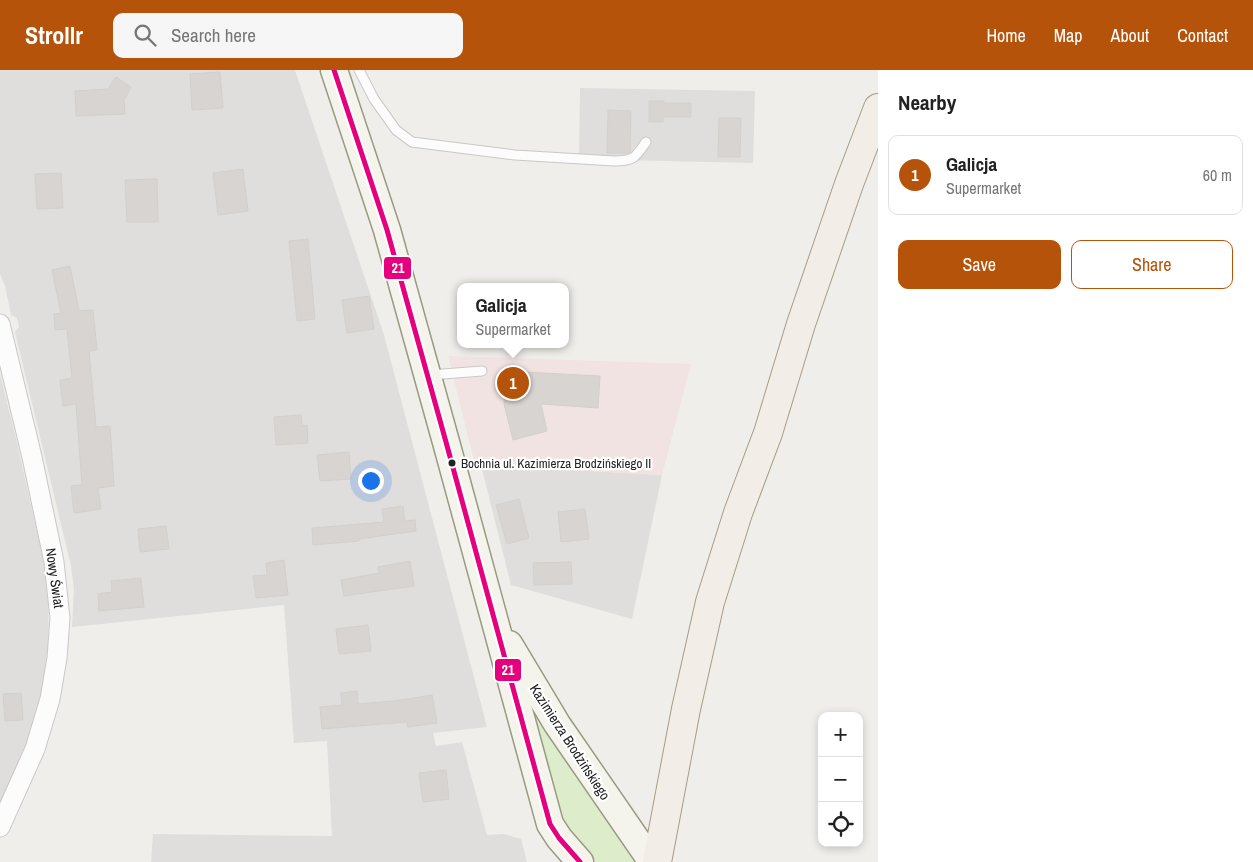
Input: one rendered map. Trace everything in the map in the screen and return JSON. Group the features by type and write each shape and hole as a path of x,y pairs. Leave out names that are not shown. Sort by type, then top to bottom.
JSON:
{"main road":[{"name":"Kazimierza Brodzińskiego","path":"334,70 387,230 550,824 559,838 580,862"},
{"path":"660,859 686,710 710,602 738,513 768,433 804,315 849,184 878,108"},
{"name":"Kazimierza Brodzińskiego","path":"494,620 589,773 660,859"}],"street":[{"name":"Nowy Świat","path":"0,324 32,457 54,562 60,618 57,658 50,699 35,749 0,827"}],"lane":[{"path":"359,70 374,98 396,130 412,142 515,155 614,161 630,161 636,157 646,142"},
{"path":"427,375 482,372"}],"shaded area":[{"path":"0,70 295,70 384,335 487,727 433,733 436,746 462,742 487,835 504,834 521,839 527,862 151,862 153,834 332,836 327,741 294,743 284,605 72,627 74,589 71,566 15,332 19,327 17,318 11,315 5,286 0,274"},
{"path":"580,88 755,91 753,163 579,159"},
{"path":"448,356 691,364 662,475 475,465"},
{"path":"0,374 49,585 48,657 38,715 0,807"},
{"path":"481,465 662,475 632,619 511,585"}],"green space":[{"path":"522,686 597,808 640,862 595,862 561,817"}],"building":[{"path":"220,72 223,108 192,110 190,74"},
{"path":"116,77 131,87 124,100 125,114 76,116 75,91 108,89"},
{"path":"649,101 691,103 691,117 663,117 663,122 649,122"},
{"path":"608,110 631,111 630,152 628,153 607,153"},
{"path":"719,118 741,118 740,157 718,157"},
{"path":"243,169 248,211 218,215 213,173"},
{"path":"61,173 63,208 37,209 35,174"},
{"path":"157,179 158,222 127,222 125,180"},
{"path":"308,239 315,319 297,321 289,241"},
{"path":"70,266 79,311 93,310 97,350 89,351 96,427 110,426 114,486 98,488 101,509 74,513 71,486 82,485 76,404 63,406 60,380 72,378 67,329 55,330 54,314 61,313 52,270"},
{"path":"369,296 374,329 347,333 342,300"},
{"path":"506,371 600,376 598,408 541,404 547,431 513,440 504,404"},
{"path":"301,415 302,426 307,425 308,443 276,445 274,417"},
{"path":"349,452 351,479 320,481 317,455"},
{"path":"519,499 529,538 507,544 496,505"},
{"path":"403,506 405,521 415,520 416,531 359,539 359,541 313,545 312,528 384,522 382,509"},
{"path":"585,509 589,539 561,542 558,512"},
{"path":"166,526 169,549 140,552 138,529"},
{"path":"284,560 288,595 256,598 253,576 267,575 266,563"},
{"path":"410,561 414,586 344,596 341,580 379,573 378,567"},
{"path":"571,562 572,584 534,585 533,563"},
{"path":"141,578 144,607 99,611 98,594 112,592 111,581"},
{"path":"368,625 371,651 339,654 336,629"},
{"path":"357,691 358,704 432,695 437,723 408,727 407,722 322,729 320,707 342,705 341,693"},
{"path":"21,693 23,720 5,721 3,694"},
{"path":"446,770 449,799 423,802 419,773"}],"transit line":[{"name":"21","path":"334,70 387,230 550,824 559,838 580,862"}],"place":[{"name":"Galicja","path":"513,383"},
{"name":"Bochnia ul. Kazimierza Brodzińskiego II","path":"452,463"}]}
